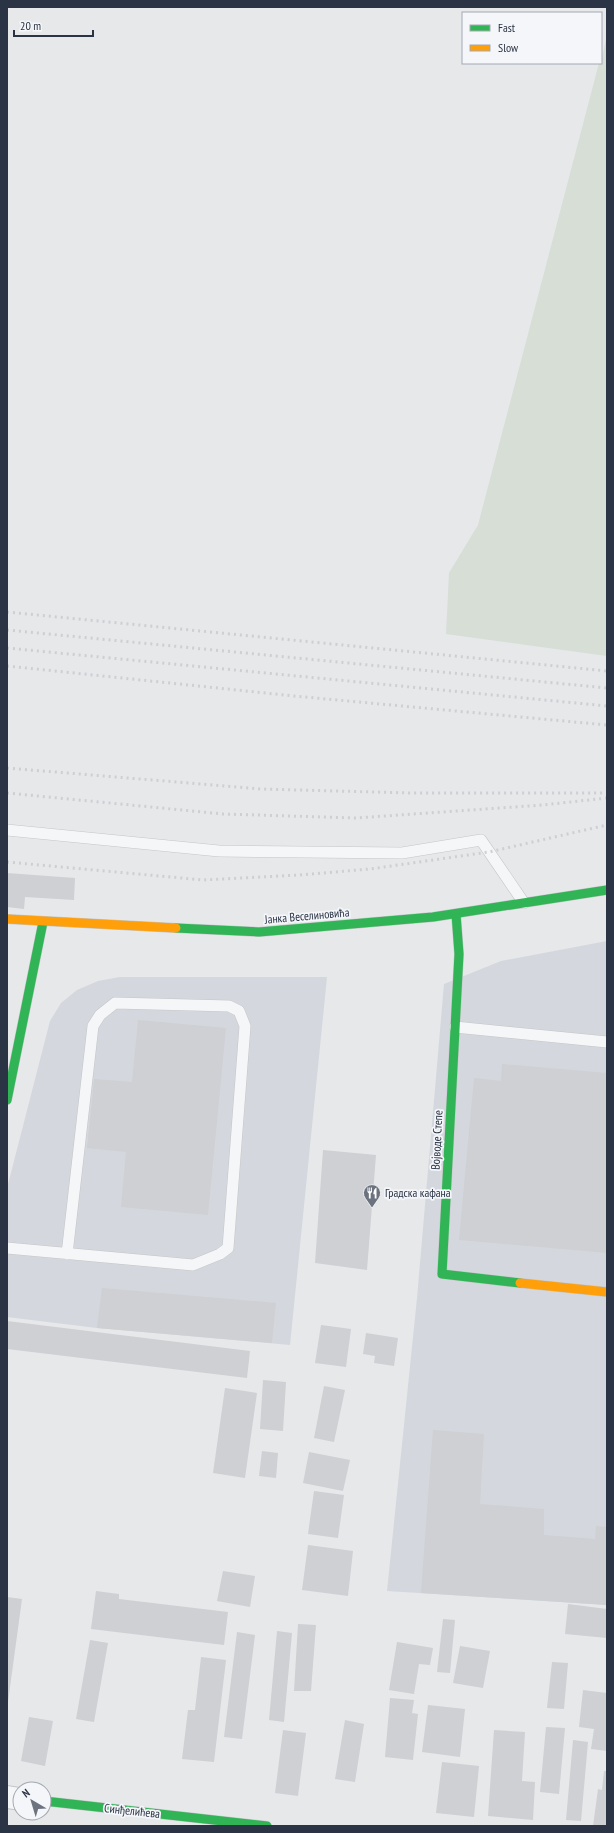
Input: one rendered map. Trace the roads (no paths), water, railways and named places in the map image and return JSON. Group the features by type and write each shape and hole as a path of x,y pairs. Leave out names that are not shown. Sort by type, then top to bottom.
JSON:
{"street":[{"name":"Јанка Веселиновића","path":"7,919 259,932 433,917 607,890"},
{"name":"Војводе Степе","path":"456,914 459,954 442,1274 607,1292"},
{"path":"7,1100 43,922"},
{"name":"Синђелићева","path":"52,1802 267,1826"}],"lane":[{"path":"7,830 219,851 402,853 481,840 524,903"},
{"path":"7,1248 67,1254 193,1265 220,1254 228,1248 245,1026 239,1011 229,1006 115,1003 100,1015 93,1026 67,1254"},
{"path":"455,1027 607,1042"}],"railway":[{"path":"7,612 607,671"},
{"path":"7,630 607,688"},
{"path":"7,648 607,706"},
{"path":"7,666 294,696 607,725"},
{"path":"7,768 261,789 412,793 604,793"},
{"path":"7,793 223,814 356,818 543,805 607,798"},
{"path":"7,862 203,880 299,875 370,869 489,852 607,825"}],"place":[{"name":"Градска кафана","path":"372,1208"}]}
